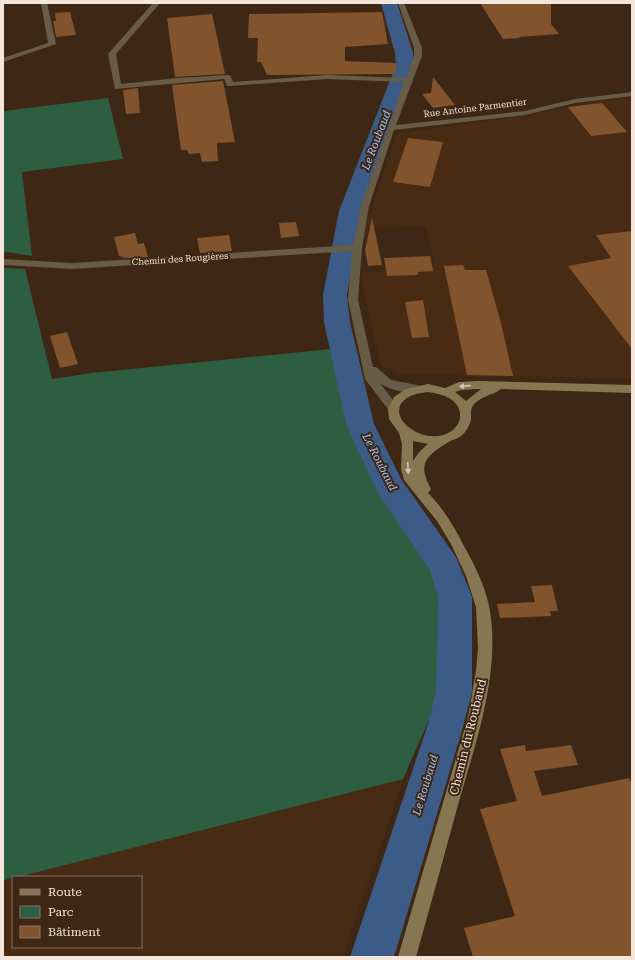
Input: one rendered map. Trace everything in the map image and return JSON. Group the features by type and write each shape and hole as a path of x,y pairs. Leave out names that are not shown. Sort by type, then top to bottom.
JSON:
{"street":[{"path":"3,60 52,44 53,41 44,3"},
{"path":"157,3 112,54 118,87 177,80 227,77 230,84 328,77 409,80"},
{"path":"394,409 370,379 353,300 353,248 365,206 391,128 418,56 418,48 401,3"},
{"name":"Rue Antoine Parmentier","path":"391,128 525,113 575,100 632,94"},
{"name":"Chemin des Rougières","path":"3,262 72,266 353,248"},
{"path":"366,361 383,382 399,387 417,389 428,388 445,392 457,398 465,410 466,422 462,430 454,436 444,440 432,441 408,435 394,420 395,403 400,397 417,389"},
{"path":"445,392 459,386 466,385 632,389"},
{"path":"465,410 476,397 484,392 494,388 515,387"},
{"name":"Chemin du Roubaud","path":"403,430 409,444 408,472 410,479 430,501 446,523 466,560 482,603 486,644 482,686 471,732 407,957"},
{"name":"Chemin du Roubaud","path":"430,501 424,485 418,478 418,468 422,456 426,450 444,440"}],"shaded area":[{"path":"632,97 632,379 397,374 380,363 360,273 435,264 426,226 365,229 397,133 518,117 604,100"},
{"path":"403,779 343,957 3,957 3,881 12,878 12,948 142,948 142,876 22,876"}],"green space":[{"path":"108,98 123,159 22,172 32,256 7,252 3,253 4,111"},
{"path":"3,268 25,269 52,379 92,373 331,349 353,433 386,489 435,562 444,595 442,690 403,779 22,876 12,876 12,877 3,881"}],"building":[{"path":"480,3 551,3 551,24 559,34 503,39"},
{"path":"70,12 76,35 56,37 53,21 56,21 55,13"},
{"path":"382,12 388,44 345,47 345,61 396,63 396,74 267,75 261,62 257,62 258,38 248,38 249,14"},
{"path":"212,14 225,74 175,77 167,18"},
{"path":"433,77 455,105 433,108 422,94 431,93"},
{"path":"223,81 235,142 217,143 218,161 202,162 200,153 189,154 187,150 181,150 172,85"},
{"path":"138,88 140,113 126,114 123,90"},
{"path":"602,103 627,132 591,136 568,107"},
{"path":"408,138 443,142 430,187 393,182"},
{"path":"372,218 382,265 368,266 365,250"},
{"path":"296,222 299,236 281,238 279,223"},
{"path":"632,231 632,349 568,266 611,258 596,235"},
{"path":"135,233 138,244 144,243 148,257 126,258 119,256 114,237"},
{"path":"229,235 232,251 200,253 197,238"},
{"path":"430,256 433,271 418,272 418,275 387,276 384,258"},
{"path":"463,265 465,270 486,270 501,323 513,376 467,375 444,266"},
{"path":"423,300 429,337 412,338 405,302"},
{"path":"67,332 78,364 60,368 50,336"},
{"path":"552,585 558,611 550,611 551,616 500,618 497,604 535,602 531,586"},
{"path":"525,745 526,751 571,745 578,765 534,771 542,796 629,778 632,785 632,957 473,957 464,928 515,916 480,809 517,801 500,749"}],"waterway":[{"name":"Le Roubaud","path":"372,957 445,727 454,692 455,597 445,566 389,485 360,424 337,322 335,295 350,211 405,65 404,53 389,3"}]}
